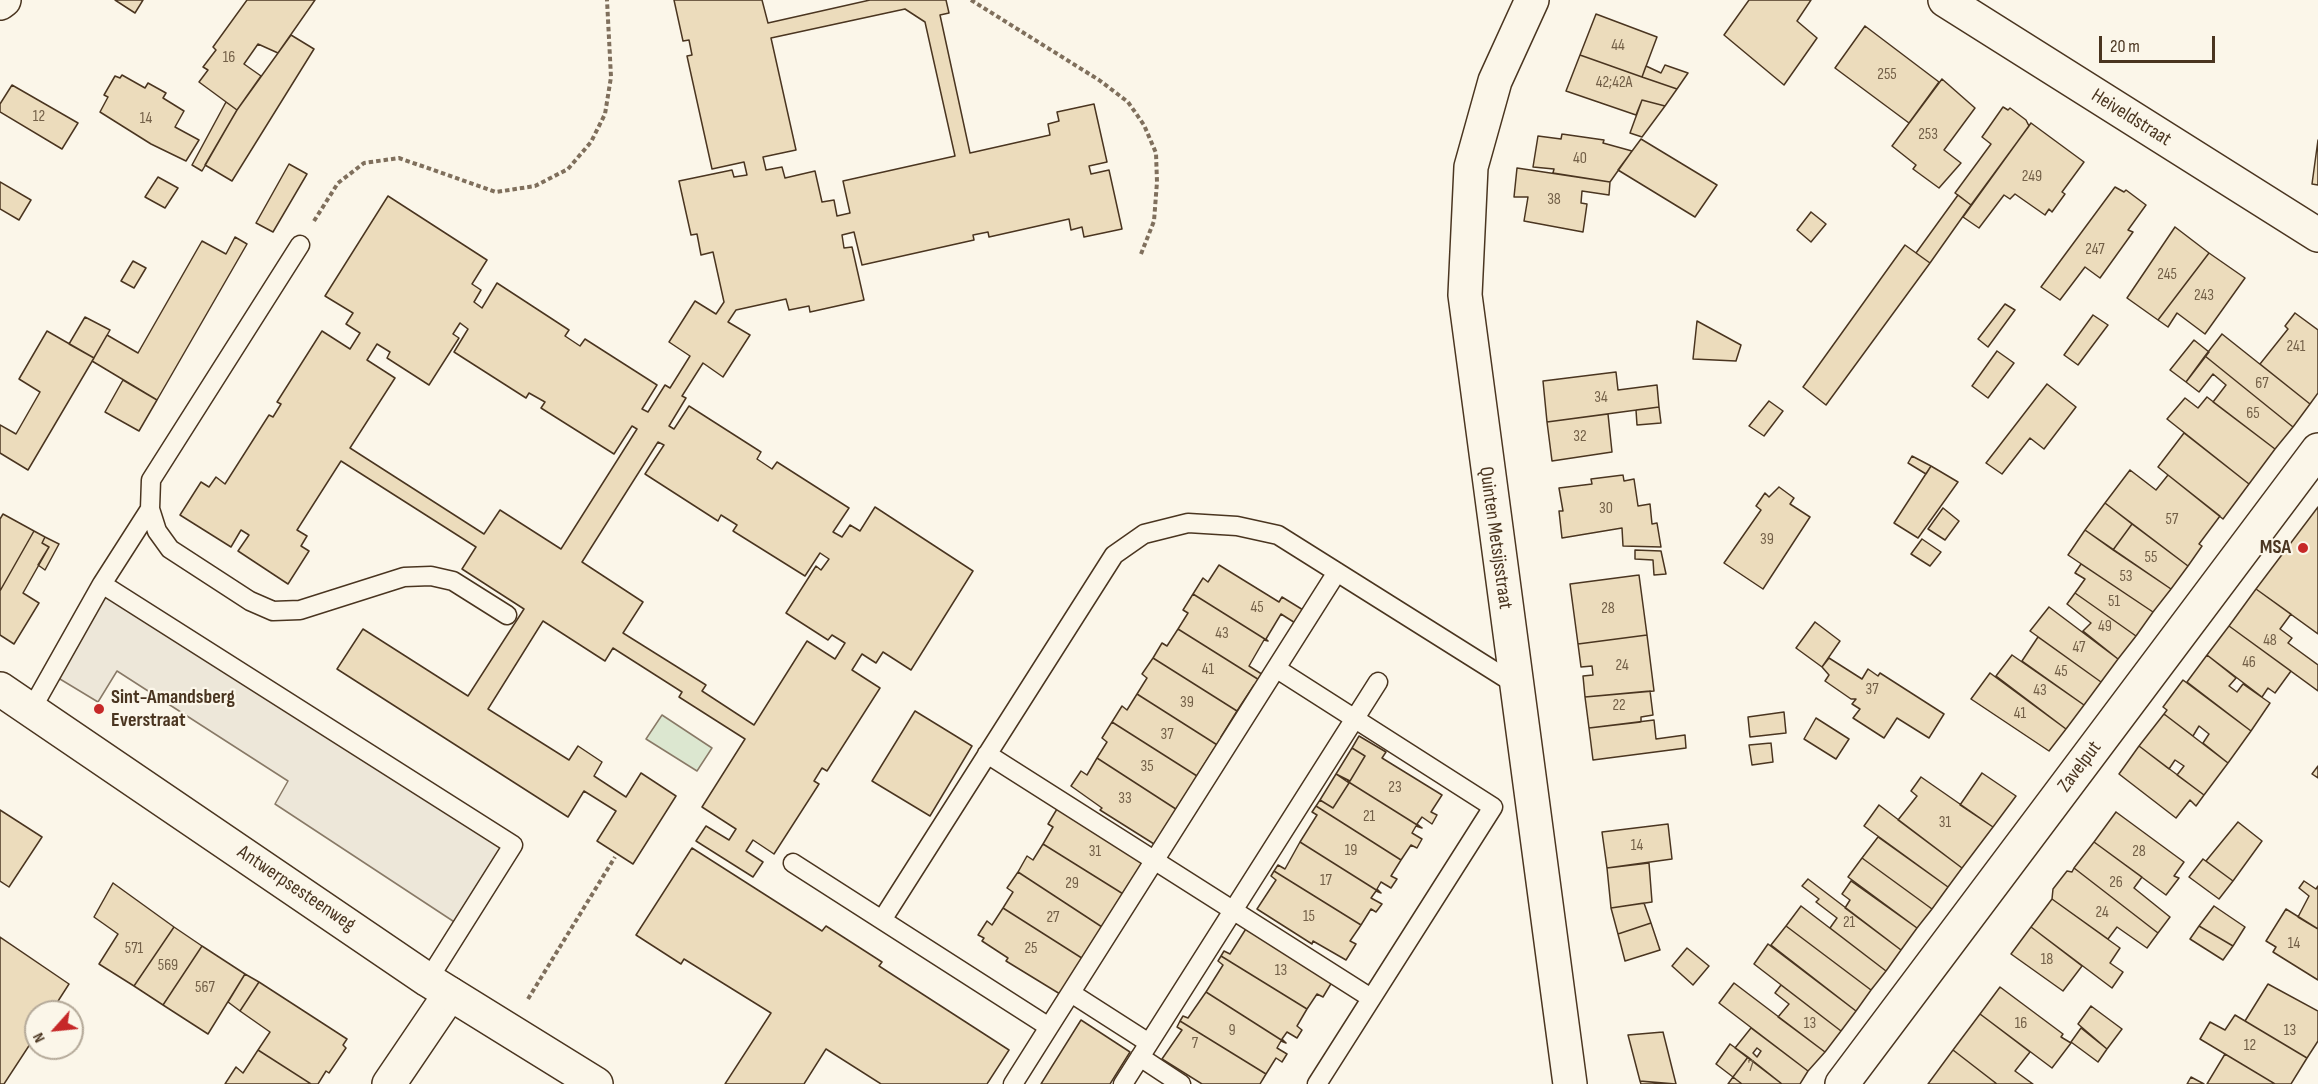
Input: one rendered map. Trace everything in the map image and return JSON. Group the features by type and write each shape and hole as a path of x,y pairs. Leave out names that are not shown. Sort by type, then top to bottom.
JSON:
{"street":[{"path":"0,3 4,0"},
{"name":"Quinten Metsijsstraat","path":"1532,0 1495,81 1471,167 1465,295 1570,1084"},
{"name":"Heiveldstraat","path":"1945,0 2318,235"},
{"name":"Zavelput","path":"1842,1084 2318,450"},
{"name":"Antwerpsesteenweg","path":"0,689 439,987 596,1084"},
{"path":"389,1084 439,987"}],"lane":[{"path":"300,245 151,480 150,509 157,531 170,549 250,601 273,611 300,610 405,577 431,576 453,581 507,615"},
{"path":"31,710 102,584 150,509"},
{"path":"882,920 1114,555 1144,534 1188,523 1237,526 1278,535 1515,684"},
{"path":"1013,1084 1337,572"},
{"path":"102,584 513,845 439,987"},
{"path":"1277,669 1493,807 1317,1084"},
{"path":"1123,1084 1378,682"},
{"path":"987,754 1371,998"},
{"path":"793,863 1049,1027"},
{"path":"1071,993 1144,1050 1181,1084"}],"path":[{"path":"300,245 338,183 364,163 399,158 496,192 535,186 568,168 591,142 605,114 612,77 607,0"},
{"path":"971,0 1099,80 1128,102 1144,125 1156,153 1157,182 1154,221 1141,254"},
{"path":"509,1031 615,857"}],"green space":[{"path":"662,715 712,748 697,771 646,739"}],"shaded area":[{"path":"102,584 513,845 462,927 275,804 288,781 117,671 98,702 50,673"}],"building":[{"path":"115,0 143,0 135,13"},
{"path":"247,0 315,0 278,53 258,44 244,64 261,76 237,110 199,82 208,70 203,67 216,50 213,47"},
{"path":"674,0 762,0 768,23 870,0 946,0 949,13 940,15 970,153 1050,135 1048,124 1059,121 1057,112 1094,104 1107,162 1089,166 1091,174 1109,170 1122,229 1084,237 1082,227 1071,230 1069,219 989,237 988,232 973,235 974,240 862,265 854,232 842,235 844,248 852,247 864,300 810,312 809,306 789,310 786,299 736,310 728,322 750,335 723,377 703,363 682,396 686,398 669,426 674,429 689,406 761,452 757,459 772,469 777,462 849,508 833,532 842,537 850,525 860,531 875,507 973,571 911,670 883,652 876,663 862,654 852,670 880,688 827,771 822,768 814,781 819,784 774,854 753,840 746,851 763,862 753,877 696,841 706,826 729,840 736,829 702,807 745,739 679,697 682,692 613,648 605,661 543,621 488,709 569,760 578,746 602,762 594,776 626,797 641,773 676,796 633,864 597,841 616,811 584,791 568,817 337,669 363,629 468,696 524,609 462,569 476,547 341,461 297,530 307,536 301,546 309,551 288,584 238,551 249,535 241,530 231,547 180,515 201,482 209,487 216,477 225,484 269,415 273,417 281,404 277,402 322,331 350,349 360,333 346,324 353,313 325,296 388,196 487,260 472,284 481,290 474,302 482,308 497,283 569,330 565,336 580,346 585,339 657,385 642,409 648,412 665,385 670,388 690,356 669,342 695,301 716,314 724,302 713,252 701,255 697,234 691,235 679,181 732,170 734,177 747,175 744,162 712,169 687,56 692,55 689,40 683,41","holes":["905,9 925,22 955,156 843,181 850,213 837,216 834,200 822,202 815,171 785,178 782,167 766,170 763,157 796,150 771,38","460,323 468,329 454,352 526,398 529,393 545,402 541,408 614,454 632,426 637,429 561,549 500,510 484,534 350,448 395,378 367,360 377,344 390,352 387,358 429,385 459,338 453,334","658,442 664,445 645,474 718,521 721,515 737,525 733,531 805,576 820,553 829,559 821,570 816,566 786,613 828,640 832,635 845,643 835,659 807,641 754,725 702,691 706,685 623,633 643,602 582,562"]},
{"path":"1749,0 1811,0 1797,21 1817,38 1784,85 1724,35"},
{"path":"1596,14 1657,37 1642,77 1580,55"},
{"path":"1865,26 1939,82 1909,123 1835,68"},
{"path":"291,35 314,49 232,181 205,165 237,110"},
{"path":"1580,55 1677,89 1665,106 1642,100 1636,115 1566,91"},
{"path":"1665,65 1688,73 1677,89 1642,77 1646,66 1661,73"},
{"path":"122,75 145,88 148,83 166,93 163,98 184,111 175,127 199,140 186,161 151,144 100,112 108,97 104,95 115,76 120,78"},
{"path":"1942,79 1975,108 1944,150 1961,163 1939,188 1913,169 1916,165 1892,146"},
{"path":"12,85 78,123 62,149 0,112 0,104"},
{"path":"1642,100 1665,106 1642,137 1630,133"},
{"path":"226,102 237,110 202,171 192,165"},
{"path":"2003,107 2008,110 2010,108 2026,120 2029,126 1971,205 1955,193 1991,144 1982,137"},
{"path":"2031,123 2084,162 2062,192 2065,194 2052,212 2049,209 2045,215 2015,194 2010,199 2004,195 1979,228 1963,217"},
{"path":"1562,134 1604,140 1603,143 1632,151 1610,182 1553,173 1554,169 1533,167 1538,136 1561,139"},
{"path":"1641,139 1717,185 1695,217 1618,170"},
{"path":"2318,140 2318,185 2312,184"},
{"path":"289,164 307,174 273,232 256,223"},
{"path":"1517,168 1610,182 1609,195 1582,191 1581,203 1587,204 1583,232 1524,221 1528,197 1514,197"},
{"path":"158,177 178,188 165,208 145,197"},
{"path":"0,182 31,200 19,220 0,209"},
{"path":"2115,187 2124,192 2126,190 2146,205 2128,230 2133,232 2100,278 2085,267 2060,300 2041,287"},
{"path":"1958,195 1971,205 1930,263 1916,253"},
{"path":"1811,212 1826,224 1811,242 1797,230"},
{"path":"2175,227 2209,253 2158,320 2127,298"},
{"path":"235,237 247,244 157,400 92,361 107,335 138,353 202,241 226,254"},
{"path":"1905,245 1930,263 1826,405 1803,387"},
{"path":"2209,253 2245,278 2205,334 2177,313 2168,327 2158,320"},
{"path":"133,261 146,268 134,288 121,281"},
{"path":"2005,304 2015,310 1988,347 1978,339"},
{"path":"2295,313 2318,330 2318,393 2310,404 2260,364 2288,329 2285,326"},
{"path":"2093,315 2108,325 2078,365 2064,355"},
{"path":"85,317 110,330 94,358 69,344"},
{"path":"1697,321 1741,345 1736,361 1693,359"},
{"path":"47,331 94,358 28,470 0,453 0,425 16,434 40,392 19,379"},
{"path":"2222,334 2310,404 2293,427 2205,356"},
{"path":"2194,340 2209,352 2186,382 2170,370"},
{"path":"1997,351 2014,363 1988,398 1972,386"},
{"path":"2205,356 2293,427 2275,449 2213,402 2226,385 2213,374 2199,392 2186,382"},
{"path":"1616,372 1618,390 1657,385 1659,407 1547,422 1543,381"},
{"path":"123,380 157,400 139,431 105,412"},
{"path":"2047,384 2076,407 2044,449 2030,438 2002,474 1986,463"},
{"path":"2207,397 2275,449 2249,484 2167,419 2185,398 2198,408"},
{"path":"1769,401 1783,411 1764,436 1749,426"},
{"path":"1659,407 1661,423 1637,425 1636,410"},
{"path":"1608,414 1612,452 1552,461 1547,422"},
{"path":"2184,433 2249,484 2223,519 2158,467"},
{"path":"1912,456 1931,466 1926,474 1908,463"},
{"path":"1931,466 1958,482 1918,538 1894,523"},
{"path":"2130,470 2156,490 2168,475 2220,516 2199,544 2202,546 2188,566 2105,503"},
{"path":"1623,475 1624,481 1634,479 1638,506 1650,504 1652,524 1657,523 1661,547 1623,546 1622,528 1562,538 1559,511 1563,511 1559,488 1592,484 1591,479"},
{"path":"1779,487 1794,498 1790,504 1810,517 1763,589 1724,563 1761,510 1756,506 1765,493 1769,497"},
{"path":"2105,503 2132,524 2113,550 2085,530"},
{"name":"MSA","path":"2318,507 2318,634 2256,589"},
{"path":"1943,508 1959,521 1945,540 1928,529"},
{"path":"3,514 34,531 0,591 0,519"},
{"path":"2132,524 2188,566 2171,589 2113,550"},
{"path":"2085,530 2171,589 2153,612 2068,555"},
{"path":"34,531 45,537 42,543 49,547 23,593 39,603 14,644 0,635 0,591"},
{"path":"45,537 59,544 45,570 38,565 49,547 42,543"},
{"path":"1922,539 1941,552 1930,566 1911,554"},
{"path":"1635,550 1661,551 1666,574 1654,575 1653,560 1635,559"},
{"path":"2081,564 2153,612 2136,636 2075,593 2085,579 2075,573"},
{"path":"1219,565 1279,602 1282,597 1308,613 1300,626 1281,614 1266,639 1268,641 1193,594 1203,578 1208,582"},
{"path":"1639,575 1647,635 1578,644 1570,584"},
{"path":"2256,589 2291,614 2280,629 2292,638 2288,643 2318,665 2318,691 2229,626"},
{"path":"2075,593 2136,636 2118,659 2083,631 2091,623 2067,604"},
{"path":"1193,594 1268,641 1264,640 1249,666 1268,678 1264,683 1178,629 1188,613 1183,610"},
{"path":"2049,607 2118,659 2101,682 2030,631"},
{"path":"1815,622 1840,641 1822,667 1796,648"},
{"path":"2229,626 2291,671 2275,693 2268,688 2262,697 2207,655"},
{"path":"1178,629 1264,683 1260,689 1254,685 1237,711 1153,658 1162,643 1167,646"},
{"path":"1647,635 1654,691 1585,697 1583,676 1593,675 1592,666 1581,667 1578,644"},
{"path":"2038,637 2101,682 2084,705 2022,661"},
{"path":"2012,655 2084,705 2066,729 1996,676"},
{"path":"2207,655 2236,678 2229,686 2237,692 2243,684 2270,703 2251,731 2187,682"},
{"path":"1153,658 1237,711 1221,737 1227,741 1222,748 1137,694 1147,678 1142,674"},
{"path":"1829,658 1862,679 1868,669 1878,676 1880,673 1944,714 1929,738 1897,718 1884,738 1853,718 1860,709 1852,704 1856,699 1851,699 1825,681 1829,675 1822,667"},
{"path":"1990,673 2066,729 2049,751 1971,699"},
{"path":"2183,680 2251,731 2228,763 2203,743 2209,734 2199,726 2193,736 2164,714 2167,710 2163,707"},
{"path":"1650,691 1653,715 1641,717 1641,722 1589,728 1585,697"},
{"path":"1137,694 1222,748 1219,753 1214,749 1197,776 1112,722 1122,706 1127,710"},
{"path":"915,711 972,746 930,816 872,781"},
{"path":"1784,712 1786,733 1750,737 1748,717"},
{"path":"2164,714 2228,763 2204,795 2177,775 2184,766 2175,760 2169,769 2139,746"},
{"path":"1816,718 1849,739 1836,759 1804,739"},
{"path":"1654,720 1656,739 1685,735 1686,748 1593,760 1589,728"},
{"path":"1112,722 1197,776 1182,813 1097,758 1107,742 1102,738"},
{"path":"1359,736 1386,752 1382,758 1442,795 1431,812 1437,815 1432,824 1422,817 1417,824 1422,828 1347,781 1350,781 1365,756 1352,748"},
{"path":"1771,743 1773,762 1752,765 1749,745"},
{"path":"2139,746 2204,795 2196,806 2190,800 2176,818 2119,774"},
{"path":"1352,748 1365,756 1350,781 1336,774"},
{"path":"1097,758 1182,813 1154,844 1100,810 1102,808 1071,786 1081,771 1087,775"},
{"path":"2318,766 2318,778 2312,774"},
{"path":"1982,773 2016,796 1993,827 1960,805"},
{"path":"1336,774 1349,783 1333,808 1320,800"},
{"path":"1921,777 1993,827 1962,868 1898,820 1917,796 1911,791"},
{"path":"1347,781 1422,828 1416,826 1412,833 1422,839 1417,848 1411,845 1401,860 1316,806 1320,800 1333,808 1349,783"},
{"path":"1879,805 1962,868 1948,887 1864,826"},
{"path":"1316,806 1401,860 1391,876 1397,879 1391,888 1381,882 1377,889 1381,893 1300,842 1317,815 1312,812"},
{"path":"1057,809 1146,860 1128,897 1043,844 1053,827 1048,824"},
{"path":"0,810 42,837 9,887 0,881"},
{"path":"2116,812 2184,862 2174,876 2179,878 2166,895 2094,842"},
{"path":"2238,822 2262,841 2233,881 2206,861"},
{"path":"1668,824 1672,859 1607,868 1602,832"},
{"path":"1878,837 1948,887 1932,909 1862,858"},
{"path":"1300,842 1381,893 1376,891 1371,898 1382,904 1376,912 1371,909 1361,925 1274,871 1278,865 1285,869"},
{"path":"2094,842 2142,877 2134,888 2170,917 2158,933 2074,868"},
{"path":"1043,844 1128,897 1102,927 1018,872 1027,856 1033,860"},
{"path":"692,848 822,931 826,926 882,962 879,966 1009,1050 987,1084 881,1084 826,1049 804,1084 725,1084 771,1013 684,959 681,964 636,935"},
{"path":"1862,858 1932,909 1917,928 1848,877"},
{"path":"2203,859 2233,881 2219,899 2189,877"},
{"path":"1649,863 1652,902 1611,908 1607,868"},
{"path":"2074,868 2158,933 2147,948 2117,927 2108,939 2052,899 2053,889 2067,871 2072,872"},
{"path":"1274,871 1361,925 1350,941 1356,944 1346,960 1313,941 1312,944 1257,909 1276,880 1271,876"},
{"path":"1018,872 1102,927 1088,962 1003,908 1013,892 1007,888"},
{"path":"1808,879 1901,950 1886,971 1830,928 1837,918 1816,902 1819,899 1802,886"},
{"path":"1851,881 1917,928 1901,950 1845,908 1850,900 1842,894"},
{"path":"2304,881 2316,889 2318,886 2318,929 2298,917 2309,896 2299,888"},
{"path":"113,883 174,927 134,986 99,964 118,934 94,917"},
{"path":"2052,899 2120,948 2110,963 2123,972 2112,988 2031,927"},
{"path":"1644,903 1651,923 1618,934 1611,908"},
{"path":"1801,906 1886,971 1871,990 1786,926"},
{"path":"2214,906 2245,927 2233,946 2199,926"},
{"path":"1003,908 1088,962 1060,994 1006,961 1008,958 982,941 984,938 978,935 987,921 992,925"},
{"path":"2286,909 2318,929 2318,980 2273,952 2276,947 2266,941"},
{"path":"1651,923 1660,950 1625,961 1618,934"},
{"path":"1249,924 1332,982 1323,997 1317,994 1307,1009 1221,956 1224,951 1230,954"},
{"path":"1786,926 1871,990 1856,1011 1771,945"},
{"path":"2199,926 2233,946 2223,960 2190,939"},
{"path":"174,927 202,946 163,1005 134,986"},
{"path":"2031,927 2082,966 2063,991 2011,954"},
{"path":"0,937 69,984 59,1000 24,1000 24,1053 4,1084 0,1084"},
{"path":"1768,944 1856,1011 1841,1031 1754,964"},
{"path":"202,946 245,974 208,1034 163,1005"},
{"path":"1687,948 1709,966 1693,985 1672,966"},
{"path":"1221,956 1307,1009 1297,1026 1302,1030 1297,1038 1287,1032 1282,1039 1286,1043 1206,992 1223,965 1218,961"},
{"path":"245,974 259,982 240,1011 228,1002"},
{"path":"259,982 347,1039 343,1045 346,1048 329,1073 326,1071 318,1084 311,1084 258,1050 270,1032 240,1011"},
{"path":"1734,983 1825,1052 1808,1071 1719,1003"},
{"path":"2268,984 2318,1011 2318,1041 2307,1058 2245,1021"},
{"path":"1781,985 1841,1031 1825,1052 1778,1017 1789,1004 1775,993"},
{"path":"2000,987 2063,1034 2061,1037 2071,1043 2052,1068 1980,1014"},
{"path":"1206,992 1286,1043 1281,1041 1277,1048 1287,1054 1282,1062 1276,1058 1266,1074 1180,1021 1183,1016 1188,1018"},
{"path":"2091,1006 2122,1029 2107,1049 2078,1024"},
{"path":"1980,1014 2030,1052 2015,1071 2033,1084 1997,1084 1953,1050"},
{"path":"2235,1015 2307,1058 2291,1084 2275,1084 2200,1039 2210,1022 2225,1030"},
{"path":"1081,1020 1130,1052 1110,1084 1041,1084"},
{"path":"1180,1021 1266,1074 1260,1084 1202,1084 1162,1059 1182,1030 1177,1027"},
{"path":"1751,1028 1808,1071 1800,1084 1782,1084 1735,1048","holes":["1757,1048 1761,1051 1757,1057 1753,1053"]},
{"path":"2081,1028 2107,1049 2098,1062 2071,1042"},
{"path":"1663,1032 1676,1084 1640,1081 1628,1035"},
{"path":"1730,1044 1748,1057 1733,1077 1716,1064"},
{"path":"258,1050 311,1084 225,1084 236,1067 243,1073"},
{"path":"1953,1050 1997,1084 1928,1084"},
{"path":"2225,1054 2275,1084 2207,1084"},
{"path":"1748,1057 1782,1084 1742,1084 1733,1077"},
{"path":"1733,1077 1742,1084 1728,1084"},
{"path":"2191,1077 2204,1084 2187,1084"},
{"path":"1640,1081 1670,1084 1641,1084"}],"place":[{"name":"MSA","path":"2303,548"},
{"name":"Sint-Amandsberg Everstraat","path":"99,709"}]}
